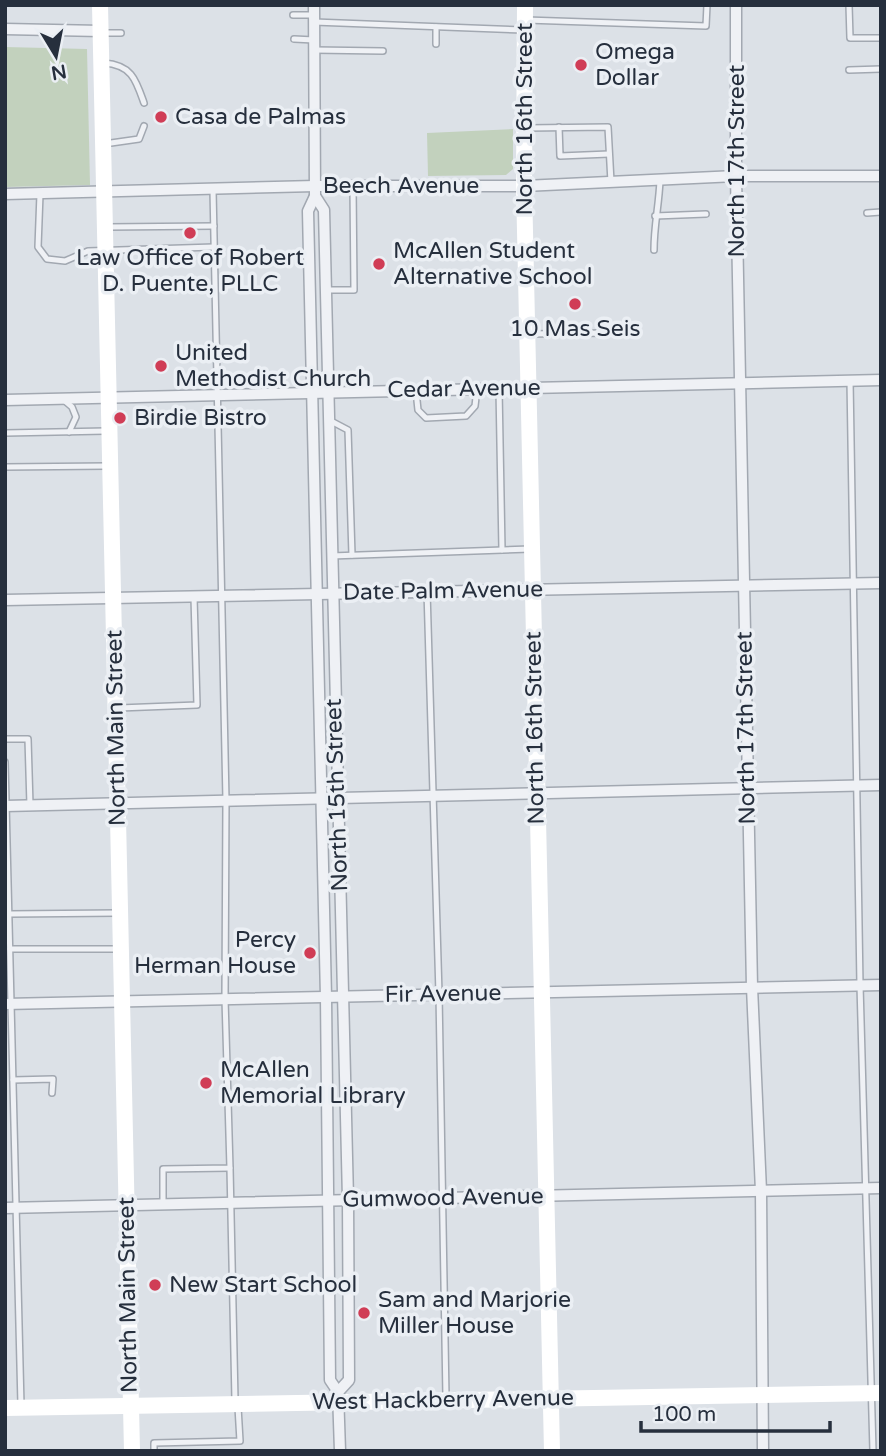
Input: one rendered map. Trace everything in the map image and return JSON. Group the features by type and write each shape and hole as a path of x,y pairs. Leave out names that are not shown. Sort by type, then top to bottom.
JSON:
{"street":[{"name":"North Main Street","path":"100,5 132,1451"},
{"name":"North 17th Street","path":"736,5 743,585 751,987 761,1191 763,1451"},
{"name":"North 15th Street","path":"314,14 315,191 308,211 326,997 330,1380 338,1397 340,1451"},
{"name":"North 16th Street","path":"525,18 524,186 552,1451"},
{"path":"5,29 101,32"},
{"name":"Beech Avenue","path":"5,194 213,189 315,191 352,186 524,186 736,176 881,176"},
{"name":"North 15th Street","path":"315,191 324,210 331,593 348,1199 349,1380 338,1397"},
{"name":"Cedar Avenue","path":"5,400 881,380"},
{"name":"Date Palm Avenue","path":"5,600 881,583"},
{"path":"6,806 881,785"},
{"name":"Fir Avenue","path":"8,1004 881,985"},
{"name":"Gumwood Avenue","path":"10,1208 881,1188"},
{"name":"West Hackberry Avenue","path":"13,1408 237,1404 338,1397 446,1400 876,1393"}],"lane":[{"path":"293,15 314,14 436,27 525,18 706,26 707,5"},
{"path":"849,5 849,38 881,38"},
{"path":"436,27 436,44"},
{"path":"101,32 121,33"},
{"path":"294,39 314,45 383,51"},
{"path":"101,62 119,64 132,72 144,103"},
{"path":"849,70 881,69"},
{"path":"103,144 139,139 144,125"},
{"path":"559,127 560,156 609,154"},
{"path":"524,128 608,127 611,182"},
{"path":"654,250 654,216 659,208 660,180"},
{"path":"326,290 354,290 352,186"},
{"path":"213,189 226,800 225,999 240,1451"},
{"path":"40,193 38,247 47,259 65,261 88,251 214,247"},
{"path":"867,212 881,212"},
{"path":"654,216 706,214"},
{"path":"105,227 214,226"},
{"path":"528,334 608,332"},
{"path":"850,380 865,1188 876,1393 873,1451"},
{"path":"416,391 418,410 426,418 466,416 475,405 477,389"},
{"path":"499,389 502,550"},
{"path":"63,399 75,411 75,422 69,432"},
{"path":"329,420 348,430 352,555"},
{"path":"5,433 109,431"},
{"path":"5,467 109,466"},
{"path":"331,556 532,549"},
{"path":"427,592 439,995 446,1400"},
{"path":"116,708 197,705 194,596"},
{"path":"5,739 28,739 30,805"},
{"path":"5,762 9,914 8,1004 13,1080 10,1208 13,1408"},
{"path":"9,914 120,913"},
{"path":"9,949 121,949"},
{"path":"13,1080 53,1079 52,1093"},
{"path":"163,1205 163,1168 230,1168"},
{"path":"154,1451 154,1443 240,1441"}],"green space":[{"path":"5,47 87,49 90,185 5,187"},
{"path":"513,129 513,169 506,175 428,176 427,133"}],"place":[{"name":"Omega Dollar","path":"581,65"},
{"name":"Casa de Palmas","path":"161,117"},
{"name":"Law Office of Robert D. Puente, PLLC","path":"190,233"},
{"name":"McAllen Student Alternative School","path":"379,264"},
{"name":"10 Mas Seis","path":"575,304"},
{"name":"United Methodist Church","path":"161,366"},
{"name":"Birdie Bistro","path":"120,418"},
{"name":"Percy Herman House","path":"310,953"},
{"name":"McAllen Memorial Library","path":"206,1083"},
{"name":"New Start School","path":"155,1285"},
{"name":"Sam and Marjorie Miller House","path":"364,1313"}]}
